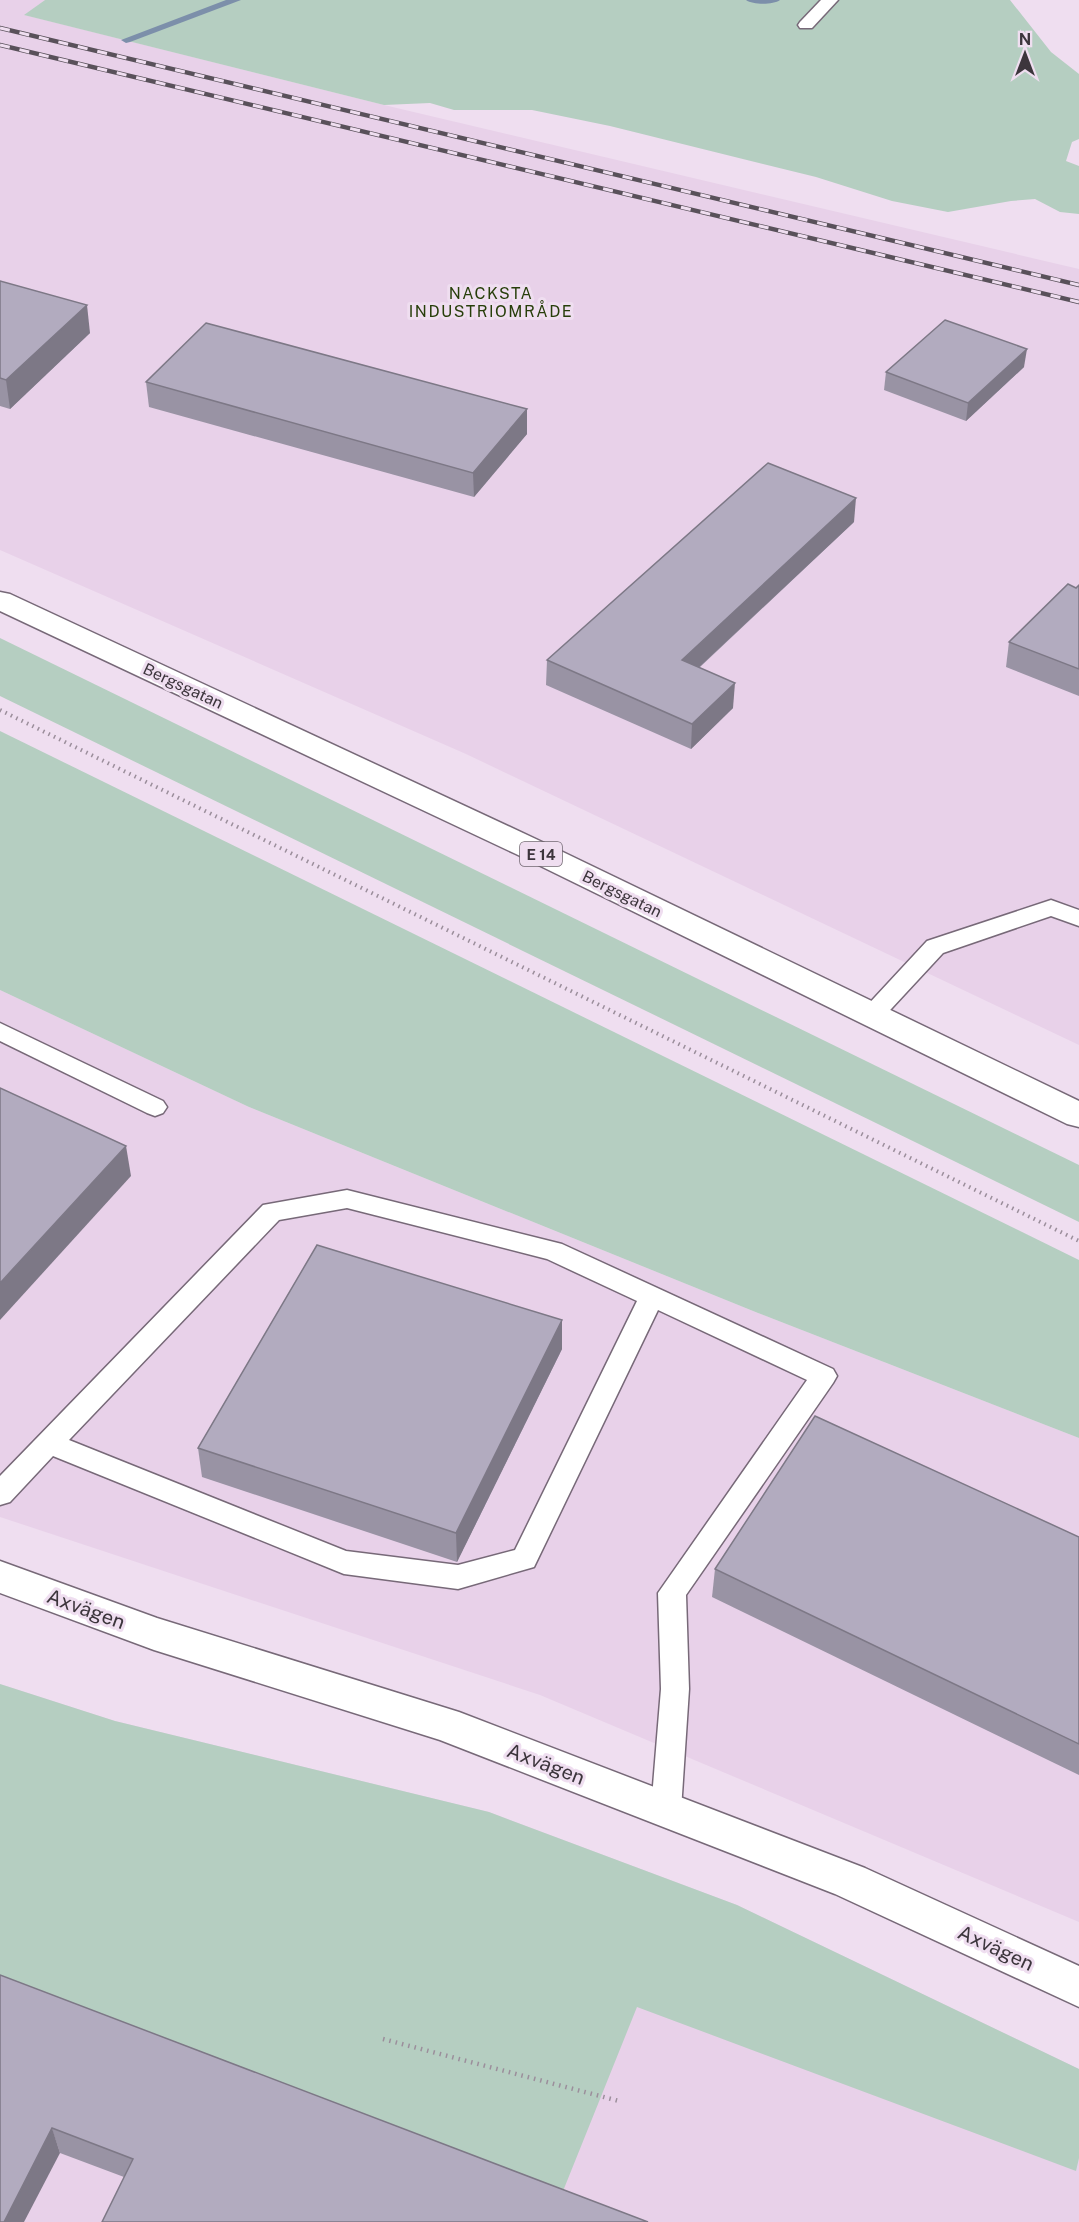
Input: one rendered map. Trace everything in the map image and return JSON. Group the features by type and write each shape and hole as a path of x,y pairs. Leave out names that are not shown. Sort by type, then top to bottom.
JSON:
{"main road":[{"name":"Bergsgatan","path":"0,600 527,847 1079,1115"},
{"name":"Axvägen","path":"0,1577 154,1634 445,1724 850,1881 1079,1987"}],"lane":[{"path":"806,26 830,0"},
{"path":"871,1016 935,946 1051,908 1079,918"},
{"path":"0,1030 155,1107"},
{"path":"0,1494 272,1212 347,1200 552,1251 824,1376 672,1593 675,1689 666,1810"},
{"path":"48,1443 344,1562 458,1577 524,1559 652,1296"}],"path":[{"path":"0,710 1079,1241"},
{"path":"383,2039 619,2101"}],"shaded area":[{"path":"0,0 45,0 25,15 384,105 1079,269 1079,1045 466,754 0,550"},
{"path":"0,990 249,1107 758,1313 1079,1438 1079,1922 540,1695 0,1517"},
{"path":"0,1684 115,1721 489,1812 737,1905 1079,2069 1079,2222 0,2222"}],"green space":[{"path":"45,0 1010,0 1051,52 1079,74 1079,139 1072,142 1066,161 1079,166 1079,214 1060,212 1035,199 948,212 892,201 816,177 610,126 532,110 454,110 430,103 384,105 24,15"},
{"path":"0,638 1079,1165 1079,1222 0,696"},
{"path":"0,731 1079,1260 1079,1438 758,1313 249,1107 0,990"},
{"path":"0,1684 115,1721 489,1812 737,1905 1079,2069 1079,2158 1076,2171 637,2007 555,2211 0,1997"}],"building":[{"path":"0,281 87,305 6,380 0,378"},
{"path":"945,320 1027,349 968,403 886,372"},
{"path":"206,323 527,409 473,473 146,382"},
{"path":"768,463 856,498 682,660 735,683 692,724 547,660"},
{"path":"1068,584 1076,588 1079,585 1079,669 1009,642"},
{"path":"0,1088 126,1146 0,1283"},
{"path":"317,1245 562,1320 456,1533 198,1448"},
{"path":"815,1416 1079,1537 1079,1744 715,1569"},
{"path":"0,1975 648,2222 102,2222 133,2159 52,2128 4,2222 0,2222"}],"waterway":[{"path":"126,40 236,0"},
{"path":"751,0 775,0"}],"railway":[{"path":"0,28 1079,285"},
{"path":"0,45 1079,302"}],"district":[{"name":"NACKSTA INDUSTRIOMRÅDE","path":"491,302"}]}
